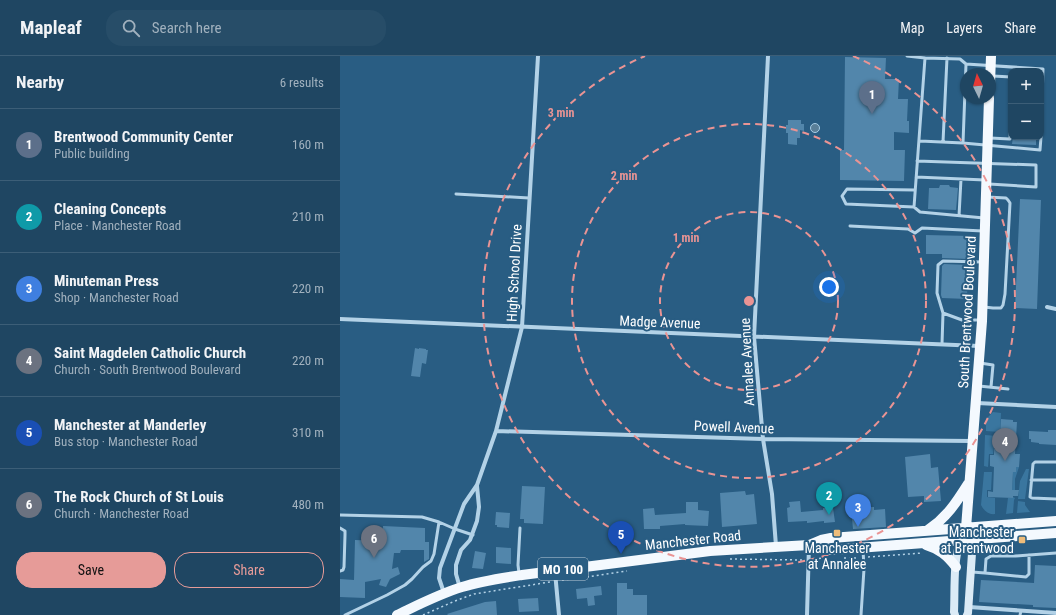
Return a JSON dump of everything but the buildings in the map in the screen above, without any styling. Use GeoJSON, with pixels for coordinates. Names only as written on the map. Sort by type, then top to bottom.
{"type":"FeatureCollection","features":[{"type":"Feature","properties":{"kind":"main road","name":"South Brentwood Boulevard"},"geometry":{"type":"LineString","coordinates":[[955,615],[957,552],[965,540],[982,320],[990,104]]}},
{"type":"Feature","properties":{"kind":"main road"},"geometry":{"type":"LineString","coordinates":[[928,531],[945,517],[969,482]]}},
{"type":"Feature","properties":{"kind":"main road","name":"Manchester Road"},"geometry":{"type":"LineString","coordinates":[[397,615],[460,588],[489,580],[554,570],[710,551],[809,545],[831,538],[1056,521]]}},
{"type":"Feature","properties":{"kind":"main road","name":"Manchester Road"},"geometry":{"type":"LineString","coordinates":[[809,545],[823,549],[863,552],[924,548],[965,540],[1056,533]]}},
{"type":"Feature","properties":{"kind":"main road","name":"South Brentwood Boulevard"},"geometry":{"type":"LineString","coordinates":[[965,540],[972,553],[968,611]]}},
{"type":"Feature","properties":{"kind":"main road"},"geometry":{"type":"LineString","coordinates":[[924,548],[933,547],[944,553],[956,567]]}},
{"type":"Feature","properties":{"kind":"street","name":"High School Drive"},"geometry":{"type":"LineString","coordinates":[[444,594],[439,578],[440,568],[464,504],[478,485],[496,431],[522,327],[538,56]]}},
{"type":"Feature","properties":{"kind":"street","name":"Annalee Avenue"},"geometry":{"type":"LineString","coordinates":[[768,56],[754,337],[763,439],[772,494],[776,547]]}},
{"type":"Feature","properties":{"kind":"street"},"geometry":{"type":"LineString","coordinates":[[1047,307],[1056,309]]}},
{"type":"Feature","properties":{"kind":"street","name":"Madge Avenue"},"geometry":{"type":"LineString","coordinates":[[340,320],[980,346]]}},
{"type":"Feature","properties":{"kind":"street"},"geometry":{"type":"LineString","coordinates":[[976,403],[1056,407]]}},
{"type":"Feature","properties":{"kind":"street","name":"Powell Avenue"},"geometry":{"type":"LineString","coordinates":[[496,431],[763,439],[972,441]]}},
{"type":"Feature","properties":{"kind":"street","name":"High School Drive"},"geometry":{"type":"LineString","coordinates":[[460,588],[456,574],[456,564],[461,550],[473,535],[477,521],[479,507],[478,485]]}},
{"type":"Feature","properties":{"kind":"street"},"geometry":{"type":"LineString","coordinates":[[807,615],[809,545]]}},
{"type":"Feature","properties":{"kind":"street"},"geometry":{"type":"LineString","coordinates":[[554,570],[558,615]]}},
{"type":"Feature","properties":{"kind":"street"},"geometry":{"type":"LineString","coordinates":[[968,611],[1056,613]]}},
{"type":"Feature","properties":{"kind":"lane"},"geometry":{"type":"LineString","coordinates":[[907,56],[925,58],[960,58],[966,64],[1043,69],[1042,104]]}},
{"type":"Feature","properties":{"kind":"lane"},"geometry":{"type":"LineString","coordinates":[[914,207],[925,58]]}},
{"type":"Feature","properties":{"kind":"lane"},"geometry":{"type":"LineString","coordinates":[[943,142],[947,58]]}},
{"type":"Feature","properties":{"kind":"lane"},"geometry":{"type":"LineString","coordinates":[[963,143],[966,64]]}},
{"type":"Feature","properties":{"kind":"lane"},"geometry":{"type":"LineString","coordinates":[[991,66],[1008,75]]}},
{"type":"Feature","properties":{"kind":"lane"},"geometry":{"type":"LineString","coordinates":[[920,141],[963,143],[1010,139],[1011,104]]}},
{"type":"Feature","properties":{"kind":"lane"},"geometry":{"type":"LineString","coordinates":[[988,142],[1040,150],[1041,140]]}},
{"type":"Feature","properties":{"kind":"lane"},"geometry":{"type":"LineString","coordinates":[[916,177],[961,179],[1036,187],[1036,165],[987,162],[918,161]]}},
{"type":"Feature","properties":{"kind":"lane"},"geometry":{"type":"LineString","coordinates":[[959,216],[961,179]]}},
{"type":"Feature","properties":{"kind":"lane"},"geometry":{"type":"LineString","coordinates":[[915,190],[847,188],[842,196],[846,204],[914,207],[920,212],[985,218]]}},
{"type":"Feature","properties":{"kind":"lane"},"geometry":{"type":"LineString","coordinates":[[456,194],[530,198]]}},
{"type":"Feature","properties":{"kind":"lane"},"geometry":{"type":"LineString","coordinates":[[982,307],[1001,308],[1003,305],[1005,294],[1010,203],[1006,198],[986,197]]}},
{"type":"Feature","properties":{"kind":"lane"},"geometry":{"type":"LineString","coordinates":[[850,226],[908,229],[915,233],[922,228],[985,231]]}},
{"type":"Feature","properties":{"kind":"lane"},"geometry":{"type":"LineString","coordinates":[[942,344],[943,313],[937,293],[938,265],[943,261],[984,262]]}},
{"type":"Feature","properties":{"kind":"lane"},"geometry":{"type":"LineString","coordinates":[[943,313],[962,320],[982,320]]}},
{"type":"Feature","properties":{"kind":"lane"},"geometry":{"type":"LineString","coordinates":[[978,363],[993,365],[991,387]]}},
{"type":"Feature","properties":{"kind":"lane"},"geometry":{"type":"LineString","coordinates":[[977,386],[1008,389]]}},
{"type":"Feature","properties":{"kind":"lane"},"geometry":{"type":"LineString","coordinates":[[1056,462],[1035,462],[1033,464],[1030,497],[1056,499]]}},
{"type":"Feature","properties":{"kind":"lane"},"geometry":{"type":"LineString","coordinates":[[1031,480],[1056,480]]}},
{"type":"Feature","properties":{"kind":"lane"},"geometry":{"type":"LineString","coordinates":[[340,515],[422,518],[439,522],[473,535]]}},
{"type":"Feature","properties":{"kind":"lane"},"geometry":{"type":"LineString","coordinates":[[345,615],[406,585],[423,567],[431,561],[434,554],[439,522]]}},
{"type":"Feature","properties":{"kind":"lane"},"geometry":{"type":"LineString","coordinates":[[340,528],[345,531],[344,567],[343,570],[340,570]]}},
{"type":"Feature","properties":{"kind":"lane"},"geometry":{"type":"LineString","coordinates":[[519,575],[518,565],[520,528]]}},
{"type":"Feature","properties":{"kind":"lane"},"geometry":{"type":"LineString","coordinates":[[861,615],[864,569],[863,552]]}},
{"type":"Feature","properties":{"kind":"lane"},"geometry":{"type":"LineString","coordinates":[[985,573],[986,560],[991,556],[1056,553]]}},
{"type":"Feature","properties":{"kind":"lane"},"geometry":{"type":"LineString","coordinates":[[970,572],[1026,577],[1029,574],[1029,555]]}},
{"type":"Feature","properties":{"kind":"path"},"geometry":{"type":"LineString","coordinates":[[843,558],[863,552],[924,548]]}},
{"type":"Feature","properties":{"kind":"path"},"geometry":{"type":"LineString","coordinates":[[815,559],[828,558]]}},
{"type":"Feature","properties":{"kind":"path"},"geometry":{"type":"LineString","coordinates":[[728,559],[801,560]]}},
{"type":"Feature","properties":{"kind":"path"},"geometry":{"type":"LineString","coordinates":[[562,580],[630,571]]}},
{"type":"Feature","properties":{"kind":"path"},"geometry":{"type":"LineString","coordinates":[[423,615],[474,594],[547,582]]}},
{"type":"Feature","properties":{"kind":"shaded area"},"geometry":{"type":"Polygon","coordinates":[[[815,123],[820,128],[815,133],[810,128],[815,123]]]}},
{"type":"Feature","properties":{"kind":"shaded area"},"geometry":{"type":"Polygon","coordinates":[[[993,412],[1001,413],[1000,432],[986,431],[986,419],[993,412]]]}},
{"type":"Feature","properties":{"kind":"shaded area"},"geometry":{"type":"Polygon","coordinates":[[[985,435],[999,437],[999,448],[994,448],[993,454],[989,454],[988,467],[984,466],[985,435]]]}},
{"type":"Feature","properties":{"kind":"shaded area"},"geometry":{"type":"Polygon","coordinates":[[[1016,467],[1019,467],[1015,479],[1015,490],[1012,490],[1013,472],[1016,472],[1016,467]]]}},
{"type":"Feature","properties":{"kind":"shaded area"},"geometry":{"type":"Polygon","coordinates":[[[1026,469],[1029,469],[1025,499],[1018,499],[1020,481],[1026,469]]]}},
{"type":"Feature","properties":{"kind":"shaded area"},"geometry":{"type":"Polygon","coordinates":[[[984,472],[992,472],[991,490],[987,490],[987,497],[995,498],[995,514],[987,512],[981,505],[984,472]]]}},
{"type":"Feature","properties":{"kind":"shaded area"},"geometry":{"type":"Polygon","coordinates":[[[1008,498],[1015,498],[1013,513],[1006,514],[1008,498]]]}},
{"type":"Feature","properties":{"kind":"shaded area"},"geometry":{"type":"Polygon","coordinates":[[[1018,501],[1025,502],[1025,505],[1030,512],[1017,513],[1018,501]]]}},
{"type":"Feature","properties":{"kind":"place","name":"Brentwood Community Center"},"geometry":{"type":"Point","coordinates":[872,114]}},
{"type":"Feature","properties":{"kind":"place","name":"Saint Magdelen Catholic Church"},"geometry":{"type":"Point","coordinates":[1005,461]}},
{"type":"Feature","properties":{"kind":"place","name":"Cleaning Concepts"},"geometry":{"type":"Point","coordinates":[829,515]}},
{"type":"Feature","properties":{"kind":"place","name":"Minuteman Press"},"geometry":{"type":"Point","coordinates":[858,527]}},
{"type":"Feature","properties":{"kind":"place","name":"Manchester at Annalee"},"geometry":{"type":"Point","coordinates":[837,533]}},
{"type":"Feature","properties":{"kind":"place","name":"Manchester at Brentwood"},"geometry":{"type":"Point","coordinates":[1022,540]}},
{"type":"Feature","properties":{"kind":"place","name":"Manchester at Manderley"},"geometry":{"type":"Point","coordinates":[621,554]}},
{"type":"Feature","properties":{"kind":"place","name":"The Rock Church of St Louis"},"geometry":{"type":"Point","coordinates":[374,558]}}]}
